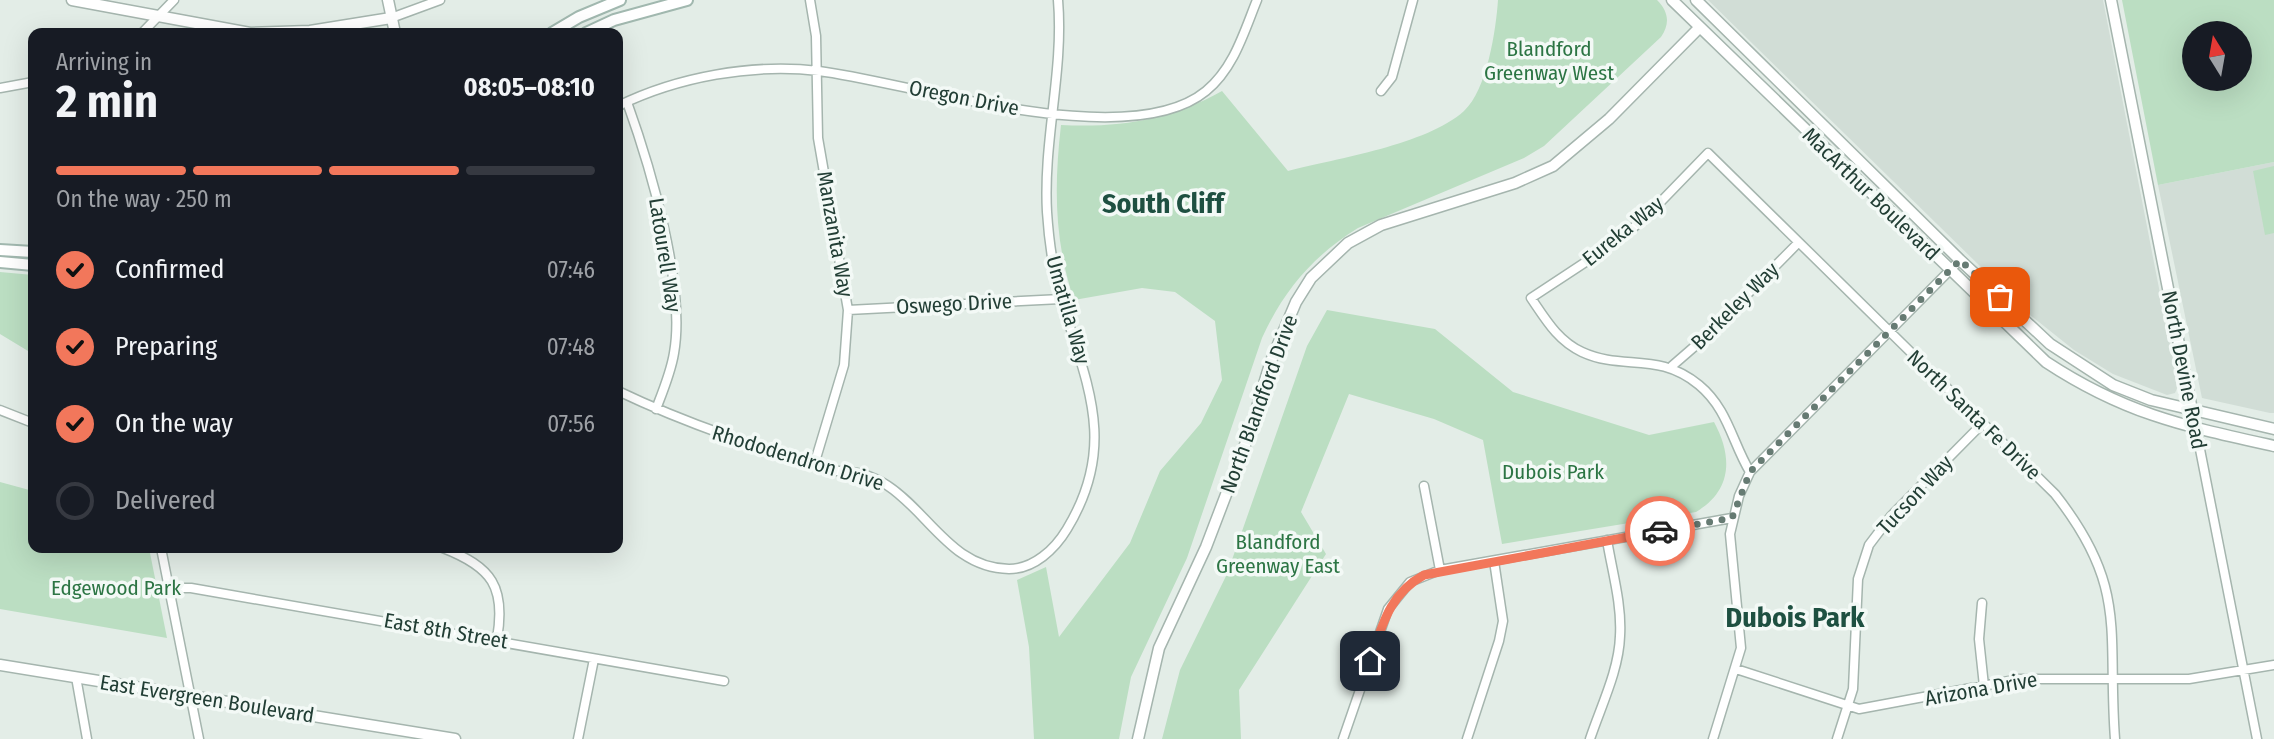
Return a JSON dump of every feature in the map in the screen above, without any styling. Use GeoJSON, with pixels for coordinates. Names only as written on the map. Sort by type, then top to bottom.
{"type":"FeatureCollection","features":[{"type":"Feature","properties":{"kind":"main road"},"geometry":{"type":"LineString","coordinates":[[560,28],[579,17],[621,0]]}},
{"type":"Feature","properties":{"kind":"main road"},"geometry":{"type":"LineString","coordinates":[[597,28],[614,20],[687,0]]}},
{"type":"Feature","properties":{"kind":"main road"},"geometry":{"type":"LineString","coordinates":[[0,250],[28,253]]}},
{"type":"Feature","properties":{"kind":"main road"},"geometry":{"type":"LineString","coordinates":[[0,262],[28,265]]}},
{"type":"Feature","properties":{"kind":"street"},"geometry":{"type":"LineString","coordinates":[[72,0],[211,28]]}},
{"type":"Feature","properties":{"kind":"street"},"geometry":{"type":"LineString","coordinates":[[148,28],[174,0]]}},
{"type":"Feature","properties":{"kind":"street"},"geometry":{"type":"LineString","coordinates":[[388,0],[394,28]]}},
{"type":"Feature","properties":{"kind":"street"},"geometry":{"type":"LineString","coordinates":[[314,28],[391,18],[440,0]]}},
{"type":"Feature","properties":{"kind":"street","name":"Manzanita Way"},"geometry":{"type":"LineString","coordinates":[[810,0],[816,36],[818,138],[848,310],[844,365],[814,465]]}},
{"type":"Feature","properties":{"kind":"street","name":"Umatilla Way"},"geometry":{"type":"LineString","coordinates":[[1039,561],[1060,540],[1076,514],[1090,482],[1097,445],[1090,387],[1061,299],[1050,247],[1047,211],[1050,115],[1059,52],[1058,0]]}},
{"type":"Feature","properties":{"kind":"street","name":"Oregon Drive"},"geometry":{"type":"LineString","coordinates":[[623,104],[690,79],[759,71],[816,71],[1050,115],[1107,118],[1135,115],[1172,107],[1205,92],[1231,64],[1257,0]]}},
{"type":"Feature","properties":{"kind":"street"},"geometry":{"type":"LineString","coordinates":[[1381,91],[1392,77],[1413,0]]}},
{"type":"Feature","properties":{"kind":"street","name":"MacArthur Boulevard"},"geometry":{"type":"LineString","coordinates":[[1672,0],[2021,341],[2077,382],[2148,416],[2274,446]]}},
{"type":"Feature","properties":{"kind":"street","name":"MacArthur Boulevard"},"geometry":{"type":"LineString","coordinates":[[1696,0],[1960,260],[2050,344],[2109,383],[2151,401],[2274,429]]}},
{"type":"Feature","properties":{"kind":"street","name":"North Devine Road"},"geometry":{"type":"LineString","coordinates":[[2111,0],[2242,671],[2258,739]]}},
{"type":"Feature","properties":{"kind":"street","name":"North Blandford Drive"},"geometry":{"type":"LineString","coordinates":[[1138,739],[1159,648],[1206,547],[1248,437],[1271,360],[1296,302],[1311,278],[1348,243],[1381,225],[1505,186],[1553,166],[1609,119],[1700,27]]}},
{"type":"Feature","properties":{"kind":"street"},"geometry":{"type":"LineString","coordinates":[[0,89],[28,83]]}},
{"type":"Feature","properties":{"kind":"street","name":"Latourell Way"},"geometry":{"type":"LineString","coordinates":[[626,102],[650,165],[675,298],[674,352],[656,409]]}},
{"type":"Feature","properties":{"kind":"street","name":"North Santa Fe Drive"},"geometry":{"type":"LineString","coordinates":[[1707,153],[2055,494],[2085,536],[2103,575],[2110,601],[2115,678],[2115,739]]}},
{"type":"Feature","properties":{"kind":"street","name":"Eureka Way"},"geometry":{"type":"LineString","coordinates":[[1672,366],[1604,358],[1583,352],[1553,331],[1531,298],[1613,244],[1645,218],[1707,153]]}},
{"type":"Feature","properties":{"kind":"street","name":"Berkeley Way"},"geometry":{"type":"LineString","coordinates":[[1672,366],[1702,340],[1797,244]]}},
{"type":"Feature","properties":{"kind":"street"},"geometry":{"type":"LineString","coordinates":[[1713,739],[1736,669],[1741,634],[1730,554],[1732,518],[1750,472],[1960,260]]}},
{"type":"Feature","properties":{"kind":"street","name":"Oswego Drive"},"geometry":{"type":"LineString","coordinates":[[848,310],[1061,299]]}},
{"type":"Feature","properties":{"kind":"street"},"geometry":{"type":"LineString","coordinates":[[1672,366],[1700,385],[1720,407],[1750,472]]}},
{"type":"Feature","properties":{"kind":"street","name":"Rhododendron Drive"},"geometry":{"type":"LineString","coordinates":[[623,393],[722,436],[893,487],[963,557],[986,567],[1012,569],[1039,561]]}},
{"type":"Feature","properties":{"kind":"street"},"geometry":{"type":"LineString","coordinates":[[0,410],[28,421]]}},
{"type":"Feature","properties":{"kind":"street","name":"Tucson Way"},"geometry":{"type":"LineString","coordinates":[[1836,739],[1847,707],[1855,670],[1858,579],[1869,545],[1891,516],[1983,423]]}},
{"type":"Feature","properties":{"kind":"street"},"geometry":{"type":"LineString","coordinates":[[1424,486],[1440,570]]}},
{"type":"Feature","properties":{"kind":"street"},"geometry":{"type":"LineString","coordinates":[[1343,739],[1388,609],[1410,582],[1440,570],[1732,518]]}},
{"type":"Feature","properties":{"kind":"street"},"geometry":{"type":"LineString","coordinates":[[1590,739],[1615,664],[1620,635],[1619,609],[1607,540]]}},
{"type":"Feature","properties":{"kind":"street"},"geometry":{"type":"LineString","coordinates":[[162,553],[199,739]]}},
{"type":"Feature","properties":{"kind":"street"},"geometry":{"type":"LineString","coordinates":[[456,553],[490,574],[502,615],[497,639]]}},
{"type":"Feature","properties":{"kind":"street"},"geometry":{"type":"LineString","coordinates":[[1467,739],[1503,621],[1494,561]]}},
{"type":"Feature","properties":{"kind":"street","name":"East 8th Street"},"geometry":{"type":"LineString","coordinates":[[168,588],[191,588],[497,639],[724,681]]}},
{"type":"Feature","properties":{"kind":"street"},"geometry":{"type":"LineString","coordinates":[[1982,603],[1979,639],[1984,686]]}},
{"type":"Feature","properties":{"kind":"street"},"geometry":{"type":"LineString","coordinates":[[578,739],[594,659]]}},
{"type":"Feature","properties":{"kind":"street","name":"East Evergreen Boulevard"},"geometry":{"type":"LineString","coordinates":[[0,665],[455,739]]}},
{"type":"Feature","properties":{"kind":"street","name":"Arizona Drive"},"geometry":{"type":"LineString","coordinates":[[1736,669],[1847,707],[1873,708],[2035,678],[2189,679],[2274,665]]}},
{"type":"Feature","properties":{"kind":"street"},"geometry":{"type":"LineString","coordinates":[[76,677],[87,739]]}},
{"type":"Feature","properties":{"kind":"shaded area"},"geometry":{"type":"Polygon","coordinates":[[[1708,0],[2103,0],[2178,386],[2175,393],[2167,395],[2113,374],[2074,350],[2030,315],[1708,0]]]}},
{"type":"Feature","properties":{"kind":"shaded area"},"geometry":{"type":"Polygon","coordinates":[[[2274,162],[2274,413],[2270,413],[2202,398],[2158,185],[2274,162]]]}},
{"type":"Feature","properties":{"kind":"green space","name":"Blandford Greenway West"},"geometry":{"type":"Polygon","coordinates":[[[1498,0],[1657,0],[1664,9],[1667,23],[1661,37],[1544,146],[1524,158],[1358,228],[1327,250],[1301,276],[1280,304],[1262,338],[1187,558],[1131,677],[1119,739],[1034,739],[1029,647],[1017,580],[1046,567],[1059,637],[1130,543],[1160,471],[1201,423],[1222,380],[1215,321],[1175,292],[1142,288],[1074,300],[1067,278],[1057,213],[1061,125],[1103,125],[1144,120],[1183,109],[1222,91],[1288,171],[1380,149],[1428,133],[1448,123],[1472,101],[1489,59],[1498,0]]]}},
{"type":"Feature","properties":{"kind":"green space"},"geometry":{"type":"Polygon","coordinates":[[[2122,0],[2274,0],[2274,162],[2158,185],[2122,0]]]}},
{"type":"Feature","properties":{"kind":"green space"},"geometry":{"type":"Polygon","coordinates":[[[2274,166],[2274,233],[2265,235],[2253,171],[2274,166]]]}},
{"type":"Feature","properties":{"kind":"green space"},"geometry":{"type":"Polygon","coordinates":[[[0,272],[28,275],[28,351],[0,334],[0,272]]]}},
{"type":"Feature","properties":{"kind":"green space","name":"Dubois Park"},"geometry":{"type":"Polygon","coordinates":[[[1327,310],[1435,329],[1513,392],[1649,435],[1714,422],[1726,460],[1723,484],[1708,504],[1696,512],[1502,544],[1483,440],[1434,419],[1349,394],[1301,512],[1326,554],[1239,690],[1241,739],[1162,739],[1180,670],[1227,574],[1307,346],[1327,310]]]}},
{"type":"Feature","properties":{"kind":"green space","name":"Edgewood Park"},"geometry":{"type":"Polygon","coordinates":[[[0,482],[28,490],[28,553],[150,553],[167,638],[0,609],[0,482]]]}},
{"type":"Feature","properties":{"kind":"way so far"},"geometry":{"type":"LineString","coordinates":[[1660,531],[1732,518],[1750,472],[1960,260],[2000,297]]}},
{"type":"Feature","properties":{"kind":"district","name":"South Cliff"},"geometry":{"type":"Point","coordinates":[1163,203]}},
{"type":"Feature","properties":{"kind":"district","name":"Dubois Park"},"geometry":{"type":"Point","coordinates":[1795,617]}},
{"type":"Feature","properties":{"kind":"route"},"geometry":{"type":"LineString","coordinates":[[1370,661],[1388,609],[1410,582],[1424,575],[1660,531]]}},
{"type":"Feature","properties":{"kind":"park label","name":"Blandford Greenway East"},"geometry":{"type":"Point","coordinates":[1278,554]}}]}
